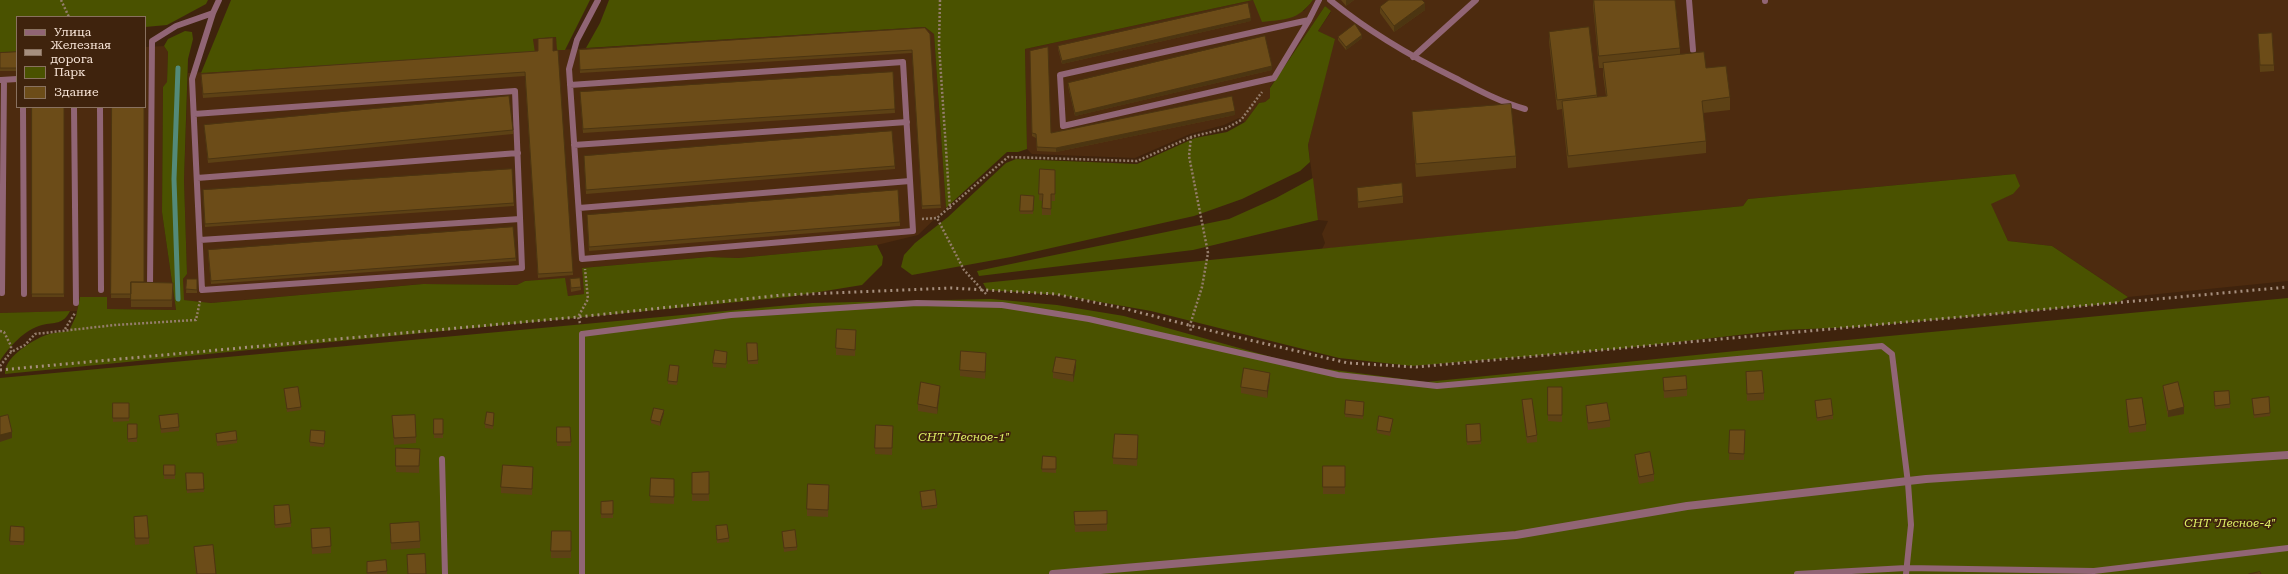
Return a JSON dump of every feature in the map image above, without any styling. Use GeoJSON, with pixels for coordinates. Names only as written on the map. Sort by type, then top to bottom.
{"type":"FeatureCollection","features":[{"type":"Feature","properties":{"kind":"street"},"geometry":{"type":"LineString","coordinates":[[1052,574],[1516,535],[1687,506],[1926,479],[2288,455]]}},
{"type":"Feature","properties":{"kind":"lane"},"geometry":{"type":"LineString","coordinates":[[194,114],[515,91],[522,268],[202,290],[192,79],[213,13],[219,0]]}},
{"type":"Feature","properties":{"kind":"lane"},"geometry":{"type":"LineString","coordinates":[[570,85],[903,62],[913,231],[582,259],[579,208],[574,145],[570,85],[569,69],[577,40],[598,0]]}},
{"type":"Feature","properties":{"kind":"lane"},"geometry":{"type":"LineString","coordinates":[[1309,20],[1060,75],[1063,126],[1274,78],[1309,20],[1319,0]]}},
{"type":"Feature","properties":{"kind":"lane"},"geometry":{"type":"LineString","coordinates":[[1330,0],[1358,22],[1413,57],[1501,102],[1525,109]]}},
{"type":"Feature","properties":{"kind":"lane"},"geometry":{"type":"LineString","coordinates":[[1413,57],[1476,0]]}},
{"type":"Feature","properties":{"kind":"lane"},"geometry":{"type":"LineString","coordinates":[[1688,0],[1693,50]]}},
{"type":"Feature","properties":{"kind":"lane"},"geometry":{"type":"LineString","coordinates":[[146,40],[152,41],[176,26],[213,13]]}},
{"type":"Feature","properties":{"kind":"lane"},"geometry":{"type":"LineString","coordinates":[[150,286],[152,41]]}},
{"type":"Feature","properties":{"kind":"lane"},"geometry":{"type":"LineString","coordinates":[[2,293],[2,80],[16,80]]}},
{"type":"Feature","properties":{"kind":"lane"},"geometry":{"type":"LineString","coordinates":[[23,108],[24,294]]}},
{"type":"Feature","properties":{"kind":"lane"},"geometry":{"type":"LineString","coordinates":[[74,108],[76,303]]}},
{"type":"Feature","properties":{"kind":"lane"},"geometry":{"type":"LineString","coordinates":[[100,108],[101,290]]}},
{"type":"Feature","properties":{"kind":"lane"},"geometry":{"type":"LineString","coordinates":[[574,145],[907,122]]}},
{"type":"Feature","properties":{"kind":"lane"},"geometry":{"type":"LineString","coordinates":[[197,178],[518,153]]}},
{"type":"Feature","properties":{"kind":"lane"},"geometry":{"type":"LineString","coordinates":[[579,208],[910,181]]}},
{"type":"Feature","properties":{"kind":"lane"},"geometry":{"type":"LineString","coordinates":[[200,240],[520,218]]}},
{"type":"Feature","properties":{"kind":"lane"},"geometry":{"type":"LineString","coordinates":[[582,574],[582,334],[731,316],[917,303],[1002,305],[1089,319],[1338,376],[1437,386],[1882,346],[1892,354],[1908,482],[1911,525],[1906,571]]}},
{"type":"Feature","properties":{"kind":"lane"},"geometry":{"type":"LineString","coordinates":[[442,459],[445,574]]}},
{"type":"Feature","properties":{"kind":"lane"},"geometry":{"type":"LineString","coordinates":[[1797,574],[1906,571],[2094,571],[2288,548]]}},
{"type":"Feature","properties":{"kind":"path"},"geometry":{"type":"LineString","coordinates":[[61,0],[69,16]]}},
{"type":"Feature","properties":{"kind":"path"},"geometry":{"type":"LineString","coordinates":[[940,0],[939,45],[950,209]]}},
{"type":"Feature","properties":{"kind":"path"},"geometry":{"type":"LineString","coordinates":[[1002,305],[981,290],[964,270],[937,218],[950,209],[1008,156],[1137,161],[1191,137],[1226,128],[1241,120],[1274,78]]}},
{"type":"Feature","properties":{"kind":"path"},"geometry":{"type":"LineString","coordinates":[[1191,137],[1188,156],[1208,253],[1202,287],[1190,325],[1193,342]]}},
{"type":"Feature","properties":{"kind":"path"},"geometry":{"type":"LineString","coordinates":[[582,259],[586,275],[588,299],[578,316],[582,334]]}},
{"type":"Feature","properties":{"kind":"path"},"geometry":{"type":"LineString","coordinates":[[0,366],[12,352],[25,345],[36,334],[65,329],[196,320],[202,290]]}},
{"type":"Feature","properties":{"kind":"path"},"geometry":{"type":"LineString","coordinates":[[65,329],[74,316],[76,303]]}},
{"type":"Feature","properties":{"kind":"path"},"geometry":{"type":"LineString","coordinates":[[0,330],[4,332],[7,337],[12,352]]}},
{"type":"Feature","properties":{"kind":"shaded area"},"geometry":{"type":"Polygon","coordinates":[[[1253,0],[1304,11],[1313,0],[2288,0],[2288,281],[2128,297],[2052,246],[2008,241],[1990,203],[2013,194],[2015,174],[1748,199],[1743,206],[1322,249],[1325,243],[1322,234],[1328,221],[1318,220],[1308,145],[1334,39],[1318,31],[1331,12],[1325,6],[1270,87],[1270,98],[1265,102],[1259,103],[1245,122],[1239,118],[1224,125],[1190,134],[1135,158],[1032,154],[1027,149],[1025,49],[1253,0]]]}},
{"type":"Feature","properties":{"kind":"shaded area"},"geometry":{"type":"Polygon","coordinates":[[[925,27],[934,34],[946,208],[918,235],[877,245],[738,258],[709,257],[582,268],[584,294],[568,296],[564,279],[525,281],[517,285],[422,284],[211,303],[183,300],[183,279],[187,274],[184,180],[188,73],[534,53],[533,39],[556,37],[558,50],[925,27]]]}},
{"type":"Feature","properties":{"kind":"shaded area"},"geometry":{"type":"Polygon","coordinates":[[[164,46],[168,52],[167,83],[163,87],[162,212],[176,310],[107,309],[107,297],[80,297],[77,311],[0,313],[0,52],[16,52],[16,108],[146,108],[146,47],[164,46]]]}},
{"type":"Feature","properties":{"kind":"green space"},"geometry":{"type":"Polygon","coordinates":[[[0,0],[208,0],[206,4],[167,25],[146,27],[146,16],[16,16],[16,52],[0,52],[0,0]]]}},
{"type":"Feature","properties":{"kind":"green space"},"geometry":{"type":"Polygon","coordinates":[[[231,0],[590,0],[565,50],[557,50],[556,37],[533,39],[535,53],[201,73],[231,0]]]}},
{"type":"Feature","properties":{"kind":"green space"},"geometry":{"type":"Polygon","coordinates":[[[609,0],[1253,0],[1025,49],[1027,149],[1018,152],[1007,152],[946,208],[934,34],[925,27],[586,48],[600,23],[609,0]]]}},
{"type":"Feature","properties":{"kind":"green space"},"geometry":{"type":"Polygon","coordinates":[[[1253,0],[1313,0],[1302,12],[1290,18],[1262,22],[1253,0]]]}},
{"type":"Feature","properties":{"kind":"green space"},"geometry":{"type":"Polygon","coordinates":[[[1325,6],[1331,11],[1318,31],[1335,39],[1308,145],[1310,162],[1300,171],[1242,199],[1194,216],[1011,257],[912,275],[901,267],[904,255],[915,243],[948,217],[1006,163],[1016,159],[1137,164],[1195,138],[1227,132],[1245,122],[1259,103],[1265,102],[1270,98],[1270,88],[1325,6]]]}},
{"type":"Feature","properties":{"kind":"green space"},"geometry":{"type":"Polygon","coordinates":[[[185,31],[192,32],[193,39],[188,59],[184,180],[187,274],[183,279],[184,300],[211,303],[423,284],[517,285],[525,281],[565,278],[568,296],[584,294],[582,268],[709,257],[738,258],[877,245],[883,257],[882,265],[862,285],[788,297],[5,374],[9,362],[24,347],[44,336],[69,331],[76,316],[80,297],[107,297],[107,309],[176,310],[162,212],[163,87],[167,82],[168,52],[164,46],[168,39],[185,31]]]}},
{"type":"Feature","properties":{"kind":"green space"},"geometry":{"type":"Polygon","coordinates":[[[2015,174],[2020,186],[2013,194],[1991,204],[2008,241],[2052,246],[2128,297],[2117,303],[1858,327],[1782,330],[1617,349],[1412,366],[1339,358],[1151,311],[1060,295],[987,290],[983,283],[1743,206],[1748,199],[2015,174]]]}},
{"type":"Feature","properties":{"kind":"green space"},"geometry":{"type":"Polygon","coordinates":[[[1313,178],[1318,220],[1193,250],[979,276],[977,271],[1229,219],[1276,198],[1313,178]]]}},
{"type":"Feature","properties":{"kind":"green space","name":"СНТ \"Лесное-1\""},"geometry":{"type":"Polygon","coordinates":[[[2288,298],[2288,574],[0,574],[0,378],[812,303],[991,299],[1057,305],[1124,316],[1304,366],[1426,382],[2288,298]]]}},
{"type":"Feature","properties":{"kind":"green space"},"geometry":{"type":"Polygon","coordinates":[[[70,311],[61,321],[42,325],[29,330],[12,345],[0,361],[0,313],[70,311]]]}},
{"type":"Feature","properties":{"kind":"building"},"geometry":{"type":"Polygon","coordinates":[[[1389,0],[1422,0],[1425,3],[1394,26],[1380,7],[1389,0]]]}},
{"type":"Feature","properties":{"kind":"building"},"geometry":{"type":"Polygon","coordinates":[[[1594,0],[1675,0],[1680,48],[1599,56],[1594,0]]]}},
{"type":"Feature","properties":{"kind":"building"},"geometry":{"type":"Polygon","coordinates":[[[1248,3],[1251,18],[1062,61],[1058,46],[1248,3]]]}},
{"type":"Feature","properties":{"kind":"building"},"geometry":{"type":"Polygon","coordinates":[[[1355,24],[1362,35],[1346,47],[1338,37],[1355,24]]]}},
{"type":"Feature","properties":{"kind":"building"},"geometry":{"type":"Polygon","coordinates":[[[1589,27],[1597,95],[1557,100],[1549,32],[1589,27]]]}},
{"type":"Feature","properties":{"kind":"building"},"geometry":{"type":"Polygon","coordinates":[[[925,28],[930,34],[941,205],[922,206],[912,50],[580,70],[579,50],[925,28]]]}},
{"type":"Feature","properties":{"kind":"building"},"geometry":{"type":"Polygon","coordinates":[[[2272,33],[2274,65],[2260,65],[2258,34],[2272,33]]]}},
{"type":"Feature","properties":{"kind":"building"},"geometry":{"type":"Polygon","coordinates":[[[1265,36],[1272,66],[1075,113],[1068,83],[1265,36]]]}},
{"type":"Feature","properties":{"kind":"building"},"geometry":{"type":"Polygon","coordinates":[[[553,38],[553,51],[558,50],[573,272],[538,274],[525,72],[203,94],[201,74],[538,51],[538,39],[553,38]]]}},
{"type":"Feature","properties":{"kind":"building"},"geometry":{"type":"Polygon","coordinates":[[[1048,47],[1051,133],[1232,96],[1235,111],[1056,148],[1037,147],[1036,134],[1032,133],[1030,51],[1048,47]]]}},
{"type":"Feature","properties":{"kind":"building"},"geometry":{"type":"Polygon","coordinates":[[[16,52],[16,68],[0,68],[0,53],[16,52]]]}},
{"type":"Feature","properties":{"kind":"building"},"geometry":{"type":"Polygon","coordinates":[[[1704,52],[1706,68],[1726,66],[1730,97],[1702,101],[1706,141],[1568,156],[1562,101],[1607,96],[1603,63],[1704,52]]]}},
{"type":"Feature","properties":{"kind":"building"},"geometry":{"type":"Polygon","coordinates":[[[893,72],[895,109],[583,129],[580,92],[893,72]]]}},
{"type":"Feature","properties":{"kind":"building"},"geometry":{"type":"Polygon","coordinates":[[[509,96],[513,130],[208,159],[204,125],[509,96]]]}},
{"type":"Feature","properties":{"kind":"building"},"geometry":{"type":"Polygon","coordinates":[[[1511,104],[1516,156],[1416,164],[1412,112],[1511,104]]]}},
{"type":"Feature","properties":{"kind":"building"},"geometry":{"type":"Polygon","coordinates":[[[32,108],[64,108],[64,294],[32,294],[32,108]]]}},
{"type":"Feature","properties":{"kind":"building"},"geometry":{"type":"Polygon","coordinates":[[[112,108],[144,108],[144,282],[131,282],[131,294],[111,294],[112,108]]]}},
{"type":"Feature","properties":{"kind":"building"},"geometry":{"type":"Polygon","coordinates":[[[892,131],[895,166],[586,190],[584,156],[892,131]]]}},
{"type":"Feature","properties":{"kind":"building"},"geometry":{"type":"Polygon","coordinates":[[[512,169],[514,203],[205,224],[203,190],[512,169]]]}},
{"type":"Feature","properties":{"kind":"building"},"geometry":{"type":"Polygon","coordinates":[[[1040,169],[1055,170],[1055,194],[1051,194],[1051,209],[1042,208],[1043,194],[1039,194],[1040,169]]]}},
{"type":"Feature","properties":{"kind":"building"},"geometry":{"type":"Polygon","coordinates":[[[1402,183],[1403,196],[1358,202],[1357,188],[1402,183]]]}},
{"type":"Feature","properties":{"kind":"building"},"geometry":{"type":"Polygon","coordinates":[[[898,190],[900,222],[589,247],[587,215],[898,190]]]}},
{"type":"Feature","properties":{"kind":"building"},"geometry":{"type":"Polygon","coordinates":[[[1021,195],[1034,196],[1033,211],[1020,211],[1021,195]]]}},
{"type":"Feature","properties":{"kind":"building"},"geometry":{"type":"Polygon","coordinates":[[[513,227],[516,258],[211,281],[208,250],[513,227]]]}},
{"type":"Feature","properties":{"kind":"building"},"geometry":{"type":"Polygon","coordinates":[[[580,278],[581,287],[571,288],[570,279],[580,278]]]}},
{"type":"Feature","properties":{"kind":"building"},"geometry":{"type":"Polygon","coordinates":[[[187,279],[197,279],[197,290],[186,289],[187,279]]]}},
{"type":"Feature","properties":{"kind":"building"},"geometry":{"type":"Polygon","coordinates":[[[131,282],[173,283],[172,300],[131,300],[131,282]]]}},
{"type":"Feature","properties":{"kind":"building"},"geometry":{"type":"Polygon","coordinates":[[[837,329],[856,330],[855,350],[836,348],[837,329]]]}},
{"type":"Feature","properties":{"kind":"building"},"geometry":{"type":"Polygon","coordinates":[[[747,343],[757,343],[758,360],[748,361],[747,343]]]}},
{"type":"Feature","properties":{"kind":"building"},"geometry":{"type":"Polygon","coordinates":[[[715,350],[727,352],[726,364],[713,363],[715,350]]]}},
{"type":"Feature","properties":{"kind":"building"},"geometry":{"type":"Polygon","coordinates":[[[961,351],[986,353],[985,372],[960,370],[961,351]]]}},
{"type":"Feature","properties":{"kind":"building"},"geometry":{"type":"Polygon","coordinates":[[[1056,357],[1076,360],[1073,375],[1053,372],[1056,357]]]}},
{"type":"Feature","properties":{"kind":"building"},"geometry":{"type":"Polygon","coordinates":[[[670,365],[679,366],[677,382],[668,381],[670,365]]]}},
{"type":"Feature","properties":{"kind":"building"},"geometry":{"type":"Polygon","coordinates":[[[1244,368],[1270,373],[1267,391],[1241,387],[1244,368]]]}},
{"type":"Feature","properties":{"kind":"building"},"geometry":{"type":"Polygon","coordinates":[[[1762,371],[1764,393],[1747,394],[1746,372],[1762,371]]]}},
{"type":"Feature","properties":{"kind":"building"},"geometry":{"type":"Polygon","coordinates":[[[1686,376],[1687,389],[1664,391],[1663,378],[1686,376]]]}},
{"type":"Feature","properties":{"kind":"building"},"geometry":{"type":"Polygon","coordinates":[[[921,382],[940,386],[937,408],[918,404],[921,382]]]}},
{"type":"Feature","properties":{"kind":"building"},"geometry":{"type":"Polygon","coordinates":[[[2178,382],[2184,407],[2168,411],[2163,386],[2178,382]]]}},
{"type":"Feature","properties":{"kind":"building"},"geometry":{"type":"Polygon","coordinates":[[[298,387],[301,407],[287,409],[284,389],[298,387]]]}},
{"type":"Feature","properties":{"kind":"building"},"geometry":{"type":"Polygon","coordinates":[[[1548,387],[1562,387],[1562,415],[1548,415],[1548,387]]]}},
{"type":"Feature","properties":{"kind":"building"},"geometry":{"type":"Polygon","coordinates":[[[2229,391],[2230,404],[2215,406],[2214,392],[2229,391]]]}},
{"type":"Feature","properties":{"kind":"building"},"geometry":{"type":"Polygon","coordinates":[[[2269,397],[2270,413],[2254,415],[2252,399],[2269,397]]]}},
{"type":"Feature","properties":{"kind":"building"},"geometry":{"type":"Polygon","coordinates":[[[2142,398],[2146,424],[2129,427],[2126,400],[2142,398]]]}},
{"type":"Feature","properties":{"kind":"building"},"geometry":{"type":"Polygon","coordinates":[[[1532,399],[1537,435],[1527,437],[1522,400],[1532,399]]]}},
{"type":"Feature","properties":{"kind":"building"},"geometry":{"type":"Polygon","coordinates":[[[1831,399],[1833,415],[1817,418],[1815,401],[1831,399]]]}},
{"type":"Feature","properties":{"kind":"building"},"geometry":{"type":"Polygon","coordinates":[[[1346,400],[1364,402],[1363,416],[1345,414],[1346,400]]]}},
{"type":"Feature","properties":{"kind":"building"},"geometry":{"type":"Polygon","coordinates":[[[113,403],[129,403],[129,418],[113,418],[113,403]]]}},
{"type":"Feature","properties":{"kind":"building"},"geometry":{"type":"Polygon","coordinates":[[[1607,403],[1610,420],[1588,423],[1586,406],[1607,403]]]}},
{"type":"Feature","properties":{"kind":"building"},"geometry":{"type":"Polygon","coordinates":[[[654,408],[664,410],[660,422],[651,420],[654,408]]]}},
{"type":"Feature","properties":{"kind":"building"},"geometry":{"type":"Polygon","coordinates":[[[487,412],[494,413],[493,426],[485,424],[487,412]]]}},
{"type":"Feature","properties":{"kind":"building"},"geometry":{"type":"Polygon","coordinates":[[[178,414],[179,427],[161,429],[159,416],[178,414]]]}},
{"type":"Feature","properties":{"kind":"building"},"geometry":{"type":"Polygon","coordinates":[[[8,415],[12,432],[0,435],[0,417],[8,415]]]}},
{"type":"Feature","properties":{"kind":"building"},"geometry":{"type":"Polygon","coordinates":[[[415,415],[416,437],[394,438],[392,416],[415,415]]]}},
{"type":"Feature","properties":{"kind":"building"},"geometry":{"type":"Polygon","coordinates":[[[1379,416],[1393,419],[1390,432],[1377,430],[1379,416]]]}},
{"type":"Feature","properties":{"kind":"building"},"geometry":{"type":"Polygon","coordinates":[[[434,419],[443,419],[443,434],[434,434],[434,419]]]}},
{"type":"Feature","properties":{"kind":"building"},"geometry":{"type":"Polygon","coordinates":[[[128,424],[137,424],[137,438],[128,439],[128,424]]]}},
{"type":"Feature","properties":{"kind":"building"},"geometry":{"type":"Polygon","coordinates":[[[1480,424],[1481,441],[1467,442],[1466,425],[1480,424]]]}},
{"type":"Feature","properties":{"kind":"building"},"geometry":{"type":"Polygon","coordinates":[[[876,425],[893,426],[892,448],[875,448],[876,425]]]}},
{"type":"Feature","properties":{"kind":"building"},"geometry":{"type":"Polygon","coordinates":[[[557,427],[570,427],[571,442],[557,442],[557,427]]]}},
{"type":"Feature","properties":{"kind":"building"},"geometry":{"type":"Polygon","coordinates":[[[311,430],[325,431],[324,444],[310,442],[311,430]]]}},
{"type":"Feature","properties":{"kind":"building"},"geometry":{"type":"Polygon","coordinates":[[[1730,430],[1745,430],[1744,454],[1729,453],[1730,430]]]}},
{"type":"Feature","properties":{"kind":"building"},"geometry":{"type":"Polygon","coordinates":[[[236,431],[237,440],[217,442],[216,434],[236,431]]]}},
{"type":"Feature","properties":{"kind":"building"},"geometry":{"type":"Polygon","coordinates":[[[1115,434],[1138,435],[1137,459],[1113,458],[1115,434]]]}},
{"type":"Feature","properties":{"kind":"building"},"geometry":{"type":"Polygon","coordinates":[[[396,448],[420,449],[419,466],[396,466],[396,448]]]}},
{"type":"Feature","properties":{"kind":"building"},"geometry":{"type":"Polygon","coordinates":[[[1650,452],[1654,474],[1639,477],[1635,455],[1650,452]]]}},
{"type":"Feature","properties":{"kind":"building"},"geometry":{"type":"Polygon","coordinates":[[[1043,456],[1056,457],[1056,469],[1042,469],[1043,456]]]}},
{"type":"Feature","properties":{"kind":"building"},"geometry":{"type":"Polygon","coordinates":[[[164,465],[175,465],[175,475],[164,475],[164,465]]]}},
{"type":"Feature","properties":{"kind":"building"},"geometry":{"type":"Polygon","coordinates":[[[503,465],[533,467],[532,489],[501,487],[503,465]]]}},
{"type":"Feature","properties":{"kind":"building"},"geometry":{"type":"Polygon","coordinates":[[[1323,466],[1345,466],[1345,487],[1323,487],[1323,466]]]}},
{"type":"Feature","properties":{"kind":"building"},"geometry":{"type":"Polygon","coordinates":[[[709,472],[709,494],[692,494],[692,473],[709,472]]]}},
{"type":"Feature","properties":{"kind":"building"},"geometry":{"type":"Polygon","coordinates":[[[186,473],[203,473],[204,489],[187,490],[186,473]]]}},
{"type":"Feature","properties":{"kind":"building"},"geometry":{"type":"Polygon","coordinates":[[[651,478],[674,479],[674,497],[650,496],[651,478]]]}},
{"type":"Feature","properties":{"kind":"building"},"geometry":{"type":"Polygon","coordinates":[[[808,484],[829,485],[828,510],[807,509],[808,484]]]}},
{"type":"Feature","properties":{"kind":"building"},"geometry":{"type":"Polygon","coordinates":[[[935,490],[937,505],[922,507],[920,492],[935,490]]]}},
{"type":"Feature","properties":{"kind":"building"},"geometry":{"type":"Polygon","coordinates":[[[613,501],[613,514],[601,514],[601,502],[613,501]]]}},
{"type":"Feature","properties":{"kind":"building"},"geometry":{"type":"Polygon","coordinates":[[[289,505],[291,523],[275,525],[274,506],[289,505]]]}},
{"type":"Feature","properties":{"kind":"building"},"geometry":{"type":"Polygon","coordinates":[[[1107,511],[1107,524],[1075,525],[1074,512],[1107,511]]]}},
{"type":"Feature","properties":{"kind":"building"},"geometry":{"type":"Polygon","coordinates":[[[147,516],[149,538],[135,538],[134,517],[147,516]]]}},
{"type":"Feature","properties":{"kind":"building"},"geometry":{"type":"Polygon","coordinates":[[[419,522],[420,541],[391,543],[390,524],[419,522]]]}},
{"type":"Feature","properties":{"kind":"building"},"geometry":{"type":"Polygon","coordinates":[[[727,525],[729,538],[717,540],[716,526],[727,525]]]}},
{"type":"Feature","properties":{"kind":"building"},"geometry":{"type":"Polygon","coordinates":[[[11,526],[24,527],[24,542],[10,541],[11,526]]]}},
{"type":"Feature","properties":{"kind":"building"},"geometry":{"type":"Polygon","coordinates":[[[330,528],[331,546],[312,548],[311,529],[330,528]]]}},
{"type":"Feature","properties":{"kind":"building"},"geometry":{"type":"Polygon","coordinates":[[[795,530],[797,547],[784,548],[782,532],[795,530]]]}},
{"type":"Feature","properties":{"kind":"building"},"geometry":{"type":"Polygon","coordinates":[[[552,531],[571,531],[571,551],[551,551],[552,531]]]}},
{"type":"Feature","properties":{"kind":"building"},"geometry":{"type":"Polygon","coordinates":[[[213,545],[216,574],[197,574],[194,547],[213,545]]]}},
{"type":"Feature","properties":{"kind":"building"},"geometry":{"type":"Polygon","coordinates":[[[425,554],[426,574],[408,574],[407,555],[425,554]]]}},
{"type":"Feature","properties":{"kind":"building"},"geometry":{"type":"Polygon","coordinates":[[[386,560],[387,571],[367,573],[367,562],[386,560]]]}},
{"type":"Feature","properties":{"kind":"building"},"geometry":{"type":"Polygon","coordinates":[[[2260,572],[2261,574],[2249,574],[2260,572]]]}},
{"type":"Feature","properties":{"kind":"waterway"},"geometry":{"type":"LineString","coordinates":[[178,68],[174,179],[178,299]]}},
{"type":"Feature","properties":{"kind":"railway"},"geometry":{"type":"LineString","coordinates":[[0,370],[578,317],[782,295],[951,288],[1055,294],[1122,308],[1348,363],[1416,367],[2288,287]]}},
{"type":"Feature","properties":{"kind":"park label","name":"СНТ \"Лесное-4\""},"geometry":{"type":"Point","coordinates":[2230,523]}}]}
